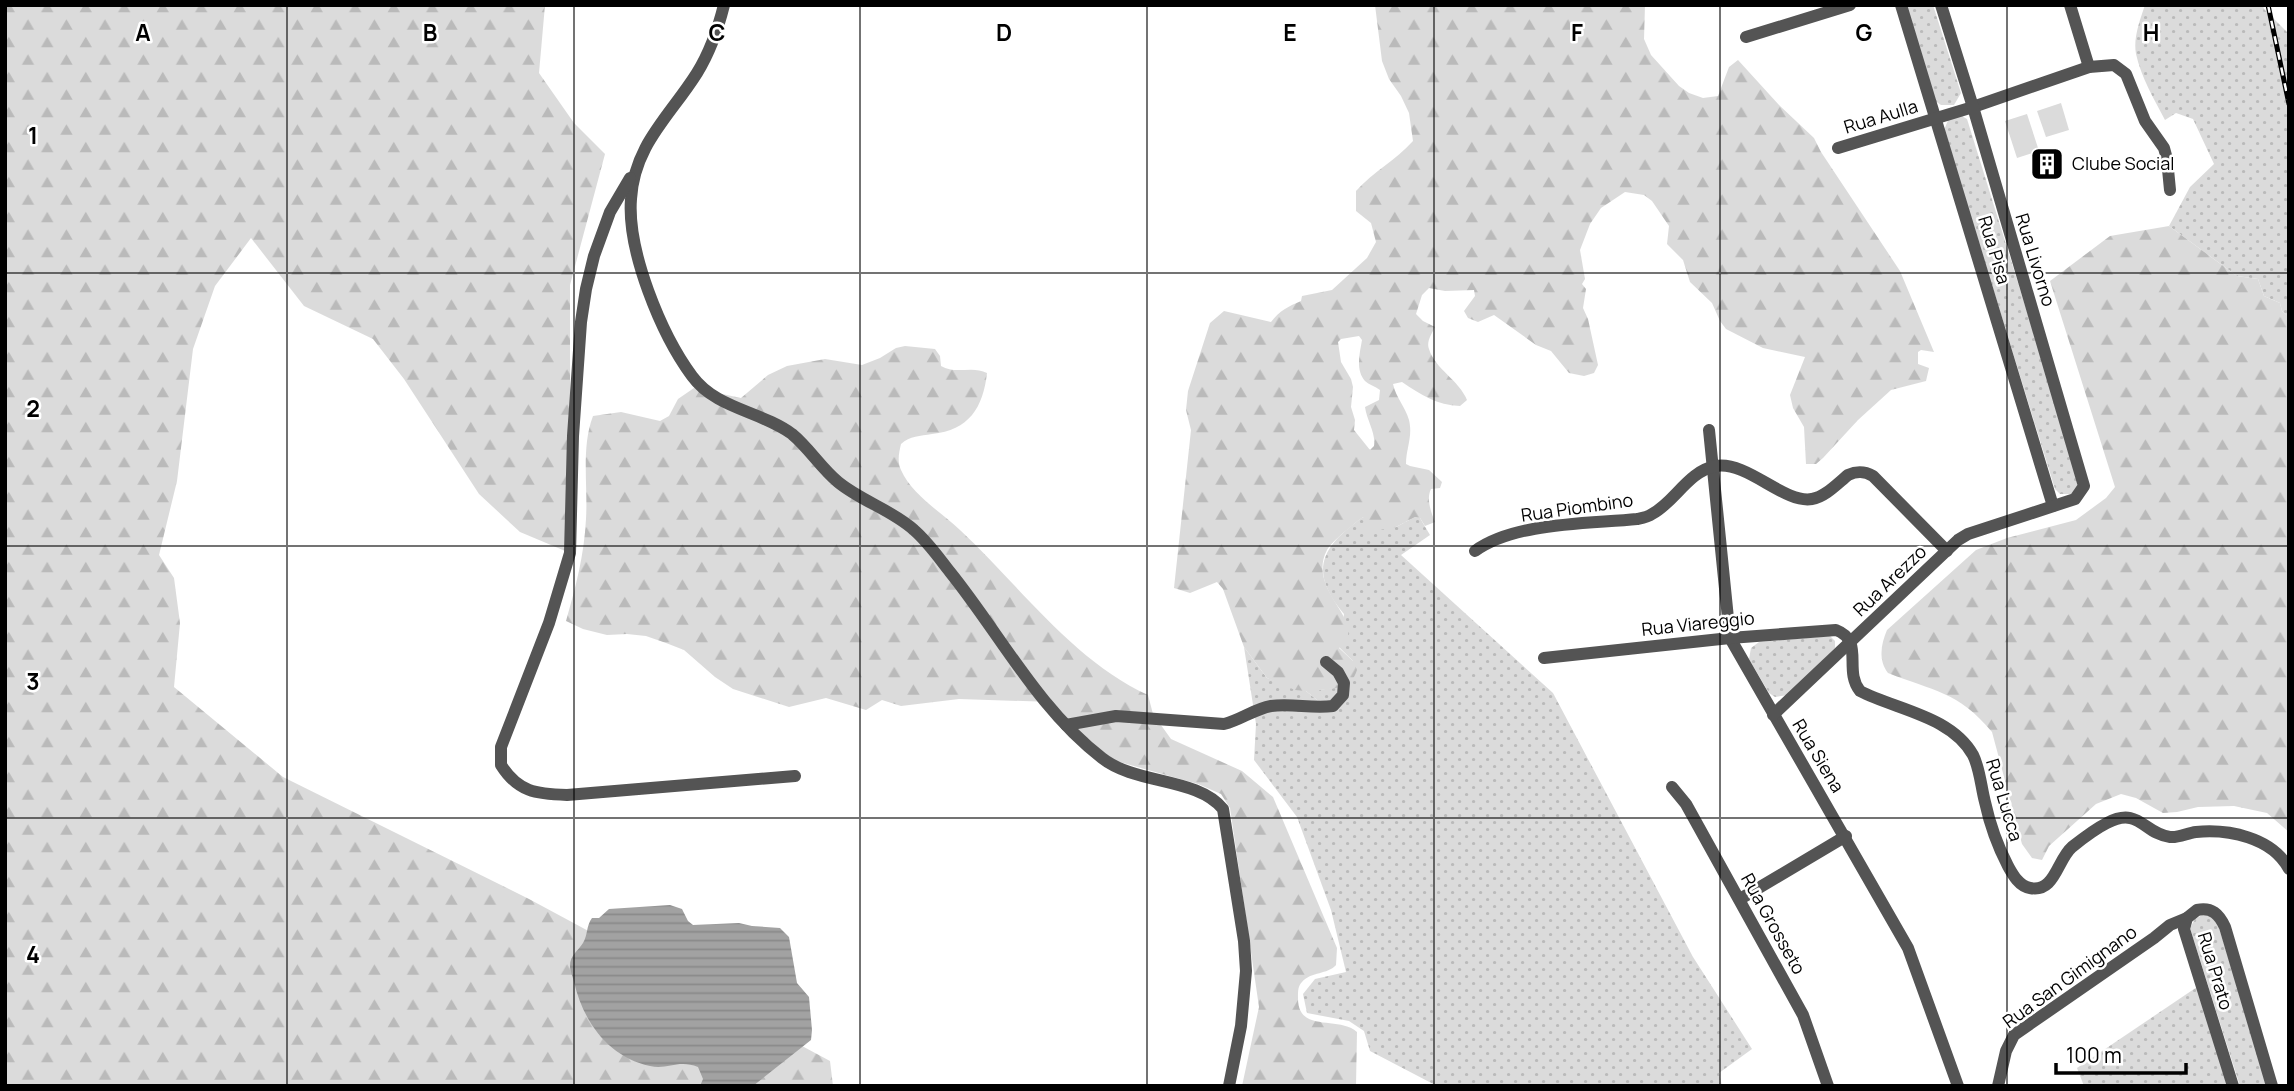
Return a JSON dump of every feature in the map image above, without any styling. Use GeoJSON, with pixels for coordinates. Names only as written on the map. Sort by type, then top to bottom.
{"type":"FeatureCollection","features":[{"type":"Feature","properties":{"kind":"street"},"geometry":{"type":"LineString","coordinates":[[724,5],[714,39],[698,72],[643,149],[634,172],[610,212],[591,267],[581,322],[573,423],[570,552],[550,623],[501,747],[500,765],[516,785],[540,794],[566,796],[795,776]]}},
{"type":"Feature","properties":{"kind":"street"},"geometry":{"type":"LineString","coordinates":[[1746,37],[1850,5]]}},
{"type":"Feature","properties":{"kind":"street","name":"Rua Pisa"},"geometry":{"type":"LineString","coordinates":[[1900,5],[2053,506]]}},
{"type":"Feature","properties":{"kind":"street","name":"Rua Livorno"},"geometry":{"type":"LineString","coordinates":[[1941,5],[2084,479],[2083,491],[2076,499],[2053,506]]}},
{"type":"Feature","properties":{"kind":"street"},"geometry":{"type":"LineString","coordinates":[[2070,5],[2089,67],[2114,65],[2126,74],[2140,110],[2164,148],[2168,159],[2170,190]]}},
{"type":"Feature","properties":{"kind":"street","name":"Rua Aulla"},"geometry":{"type":"LineString","coordinates":[[1838,148],[1973,107],[2089,67]]}},
{"type":"Feature","properties":{"kind":"street"},"geometry":{"type":"LineString","coordinates":[[634,172],[630,202],[635,251],[661,321],[692,377],[711,396],[771,422],[793,435],[838,482],[913,529],[967,593],[1012,659],[1066,725],[1109,763],[1134,774],[1208,796],[1223,809],[1246,971],[1241,1026],[1229,1086]]}},
{"type":"Feature","properties":{"kind":"street","name":"Rua Siena"},"geometry":{"type":"LineString","coordinates":[[1709,430],[1730,638],[1909,948],[1958,1085]]}},
{"type":"Feature","properties":{"kind":"street"},"geometry":{"type":"LineString","coordinates":[[1713,466],[1737,468],[1800,499],[1813,499],[1823,495],[1854,472],[1867,473],[1947,551]]}},
{"type":"Feature","properties":{"kind":"street","name":"Rua Piombino"},"geometry":{"type":"LineString","coordinates":[[1475,551],[1486,543],[1528,530],[1637,519],[1652,514],[1688,482],[1713,466]]}},
{"type":"Feature","properties":{"kind":"street","name":"Rua Arezzo"},"geometry":{"type":"LineString","coordinates":[[1773,715],[1968,534],[2053,506]]}},
{"type":"Feature","properties":{"kind":"street","name":"Rua Viareggio"},"geometry":{"type":"LineString","coordinates":[[1544,658],[1826,629],[1842,633],[1851,642]]}},
{"type":"Feature","properties":{"kind":"street","name":"Rua Lucca"},"geometry":{"type":"LineString","coordinates":[[1851,642],[1852,679],[1860,691],[1943,725],[1970,751],[1977,766],[1988,816],[1999,848],[2014,876],[2027,888],[2041,888],[2050,882],[2070,849],[2104,825],[2116,819],[2127,818],[2142,821],[2154,831],[2168,837],[2216,831],[2241,835],[2256,840],[2275,852],[2289,869]]}},
{"type":"Feature","properties":{"kind":"street"},"geometry":{"type":"LineString","coordinates":[[1066,725],[1116,716],[1224,723],[1238,721],[1253,712],[1270,707],[1333,706],[1343,695],[1345,682],[1326,662]]}},
{"type":"Feature","properties":{"kind":"street","name":"Rua Grosseto"},"geometry":{"type":"LineString","coordinates":[[1672,787],[1686,804],[1803,1015],[1828,1086]]}},
{"type":"Feature","properties":{"kind":"street"},"geometry":{"type":"LineString","coordinates":[[1740,899],[1846,836]]}},
{"type":"Feature","properties":{"kind":"street"},"geometry":{"type":"LineString","coordinates":[[2192,914],[2210,910],[2220,916],[2272,1086]]}},
{"type":"Feature","properties":{"kind":"street","name":"Rua Prato"},"geometry":{"type":"LineString","coordinates":[[2192,914],[2184,929],[2233,1086]]}},
{"type":"Feature","properties":{"kind":"street","name":"Rua San Gimignano"},"geometry":{"type":"LineString","coordinates":[[1998,1086],[2006,1051],[2014,1035],[2154,939],[2170,925],[2192,914]]}},
{"type":"Feature","properties":{"kind":"street","name":"Rua San Gimignano"},"geometry":{"type":"LineString","coordinates":[[2154,939],[2169,934],[2186,936]]}},
{"type":"Feature","properties":{"kind":"green space"},"geometry":{"type":"Polygon","coordinates":[[[5,5],[545,5],[539,73],[574,123],[605,154],[570,285],[570,553],[520,532],[479,494],[404,379],[373,339],[304,306],[251,238],[215,286],[193,349],[177,481],[159,555],[174,578],[180,623],[174,687],[283,777],[529,899],[830,1061],[833,1086],[5,1086],[5,5]]]}},
{"type":"Feature","properties":{"kind":"green space"},"geometry":{"type":"Polygon","coordinates":[[[1375,5],[1645,5],[1644,39],[1651,55],[1679,86],[1703,98],[1718,96],[1729,67],[1738,60],[1814,138],[1900,271],[1934,352],[1918,352],[1918,364],[1929,368],[1926,381],[1891,390],[1858,420],[1823,458],[1816,464],[1806,464],[1804,427],[1793,408],[1790,395],[1805,357],[1763,348],[1726,329],[1712,303],[1690,282],[1683,260],[1667,244],[1669,226],[1652,201],[1644,195],[1625,192],[1601,208],[1590,224],[1580,250],[1585,279],[1582,284],[1586,289],[1583,308],[1598,365],[1594,373],[1584,376],[1569,373],[1551,351],[1536,345],[1494,315],[1478,322],[1468,318],[1464,311],[1475,296],[1474,290],[1445,291],[1429,288],[1422,295],[1416,314],[1435,327],[1428,343],[1432,356],[1459,386],[1467,400],[1460,406],[1444,404],[1402,382],[1393,384],[1410,426],[1406,464],[1429,470],[1442,482],[1440,488],[1431,489],[1429,497],[1435,522],[1425,526],[1420,518],[1415,517],[1396,527],[1368,532],[1364,529],[1363,517],[1338,537],[1327,550],[1323,565],[1324,580],[1348,628],[1347,638],[1339,648],[1353,661],[1357,670],[1347,684],[1319,690],[1327,702],[1322,704],[1306,691],[1295,690],[1267,678],[1244,647],[1223,589],[1217,582],[1190,593],[1174,588],[1191,430],[1186,410],[1188,391],[1210,323],[1224,311],[1271,322],[1284,309],[1301,301],[1302,296],[1332,290],[1367,258],[1376,242],[1371,223],[1356,211],[1356,191],[1413,141],[1409,113],[1382,61],[1375,5]],[[1359,336],[1338,342],[1341,362],[1353,387],[1351,407],[1355,420],[1354,430],[1370,450],[1374,446],[1374,436],[1365,407],[1379,400],[1380,390],[1365,381],[1360,372],[1362,340],[1359,336]]]}},
{"type":"Feature","properties":{"kind":"green space"},"geometry":{"type":"Polygon","coordinates":[[[1906,5],[1933,5],[1961,93],[1954,105],[1941,105],[1935,101],[1906,5]]]}},
{"type":"Feature","properties":{"kind":"green space"},"geometry":{"type":"Polygon","coordinates":[[[2145,5],[2263,5],[2289,34],[2289,317],[2282,311],[2280,303],[2264,296],[2258,279],[2237,276],[2169,226],[2190,187],[2214,164],[2193,119],[2176,113],[2165,120],[2144,79],[2135,42],[2145,5]]]}},
{"type":"Feature","properties":{"kind":"green space"},"geometry":{"type":"Polygon","coordinates":[[[2061,103],[2069,130],[2046,137],[2037,111],[2061,103]]]}},
{"type":"Feature","properties":{"kind":"green space"},"geometry":{"type":"Polygon","coordinates":[[[2027,114],[2039,151],[2017,158],[2005,121],[2027,114]]]}},
{"type":"Feature","properties":{"kind":"green space"},"geometry":{"type":"Polygon","coordinates":[[[1960,115],[1967,119],[2080,482],[2072,494],[2060,494],[2055,489],[1944,130],[1949,118],[1960,115]]]}},
{"type":"Feature","properties":{"kind":"green space"},"geometry":{"type":"Polygon","coordinates":[[[2169,226],[2237,276],[2258,279],[2264,296],[2280,303],[2282,311],[2289,317],[2289,832],[2267,813],[2234,806],[2198,807],[2163,813],[2136,798],[2121,794],[2096,804],[2049,846],[2042,860],[2032,858],[2022,844],[1992,732],[1980,718],[1956,700],[1888,673],[1882,657],[1883,641],[1887,630],[1976,550],[2007,538],[2076,520],[2106,498],[2115,487],[2050,281],[2110,236],[2169,226]]]}},
{"type":"Feature","properties":{"kind":"green space"},"geometry":{"type":"Polygon","coordinates":[[[905,346],[935,349],[940,356],[941,366],[947,369],[987,373],[978,407],[965,422],[945,432],[915,437],[901,444],[900,467],[912,487],[982,551],[1071,642],[1095,663],[1148,695],[1153,714],[1171,739],[1242,771],[1273,797],[1337,948],[1336,965],[1310,976],[1299,987],[1299,1008],[1304,1016],[1311,1020],[1349,1027],[1357,1032],[1356,1086],[1242,1086],[1259,1007],[1230,808],[1221,794],[1198,784],[1116,761],[1086,739],[1052,702],[959,699],[901,706],[882,700],[866,710],[826,698],[789,707],[733,689],[684,650],[666,643],[646,636],[607,635],[566,621],[583,546],[587,441],[593,416],[621,412],[660,421],[669,416],[678,399],[694,388],[741,398],[768,375],[787,366],[825,359],[862,365],[905,346]]]}},
{"type":"Feature","properties":{"kind":"green space"},"geometry":{"type":"Polygon","coordinates":[[[1363,517],[1396,527],[1415,517],[1420,518],[1430,535],[1401,555],[1553,693],[1693,957],[1752,1049],[1719,1073],[1722,1086],[1437,1086],[1370,1051],[1364,1031],[1349,1021],[1307,1013],[1303,994],[1315,979],[1346,972],[1331,910],[1297,817],[1254,760],[1256,724],[1244,647],[1267,678],[1306,691],[1322,704],[1327,702],[1318,690],[1347,686],[1353,661],[1339,647],[1344,614],[1326,585],[1324,561],[1337,539],[1363,517]]]}},
{"type":"Feature","properties":{"kind":"green space"},"geometry":{"type":"Polygon","coordinates":[[[1830,636],[1835,641],[1835,648],[1788,695],[1775,697],[1769,693],[1749,659],[1751,648],[1759,642],[1830,636]]]}},
{"type":"Feature","properties":{"kind":"green space"},"geometry":{"type":"Polygon","coordinates":[[[2204,914],[2217,921],[2268,1086],[2240,1086],[2190,928],[2195,919],[2204,914]]]}},
{"type":"Feature","properties":{"kind":"green space"},"geometry":{"type":"Polygon","coordinates":[[[2197,987],[2228,1086],[2084,1086],[2077,1068],[2197,987]]]}},
{"type":"Feature","properties":{"kind":"shaded area"},"geometry":{"type":"Polygon","coordinates":[[[670,905],[682,909],[693,925],[739,923],[780,928],[789,937],[797,983],[809,997],[811,1040],[753,1086],[700,1086],[703,1079],[698,1067],[685,1064],[656,1067],[635,1061],[610,1046],[584,1010],[570,962],[585,940],[592,918],[599,918],[609,909],[670,905]]]}},
{"type":"Feature","properties":{"kind":"railway"},"geometry":{"type":"LineString","coordinates":[[2268,5],[2289,104]]}},
{"type":"Feature","properties":{"kind":"place","name":"Clube Social"},"geometry":{"type":"Point","coordinates":[2047,164]}}]}
